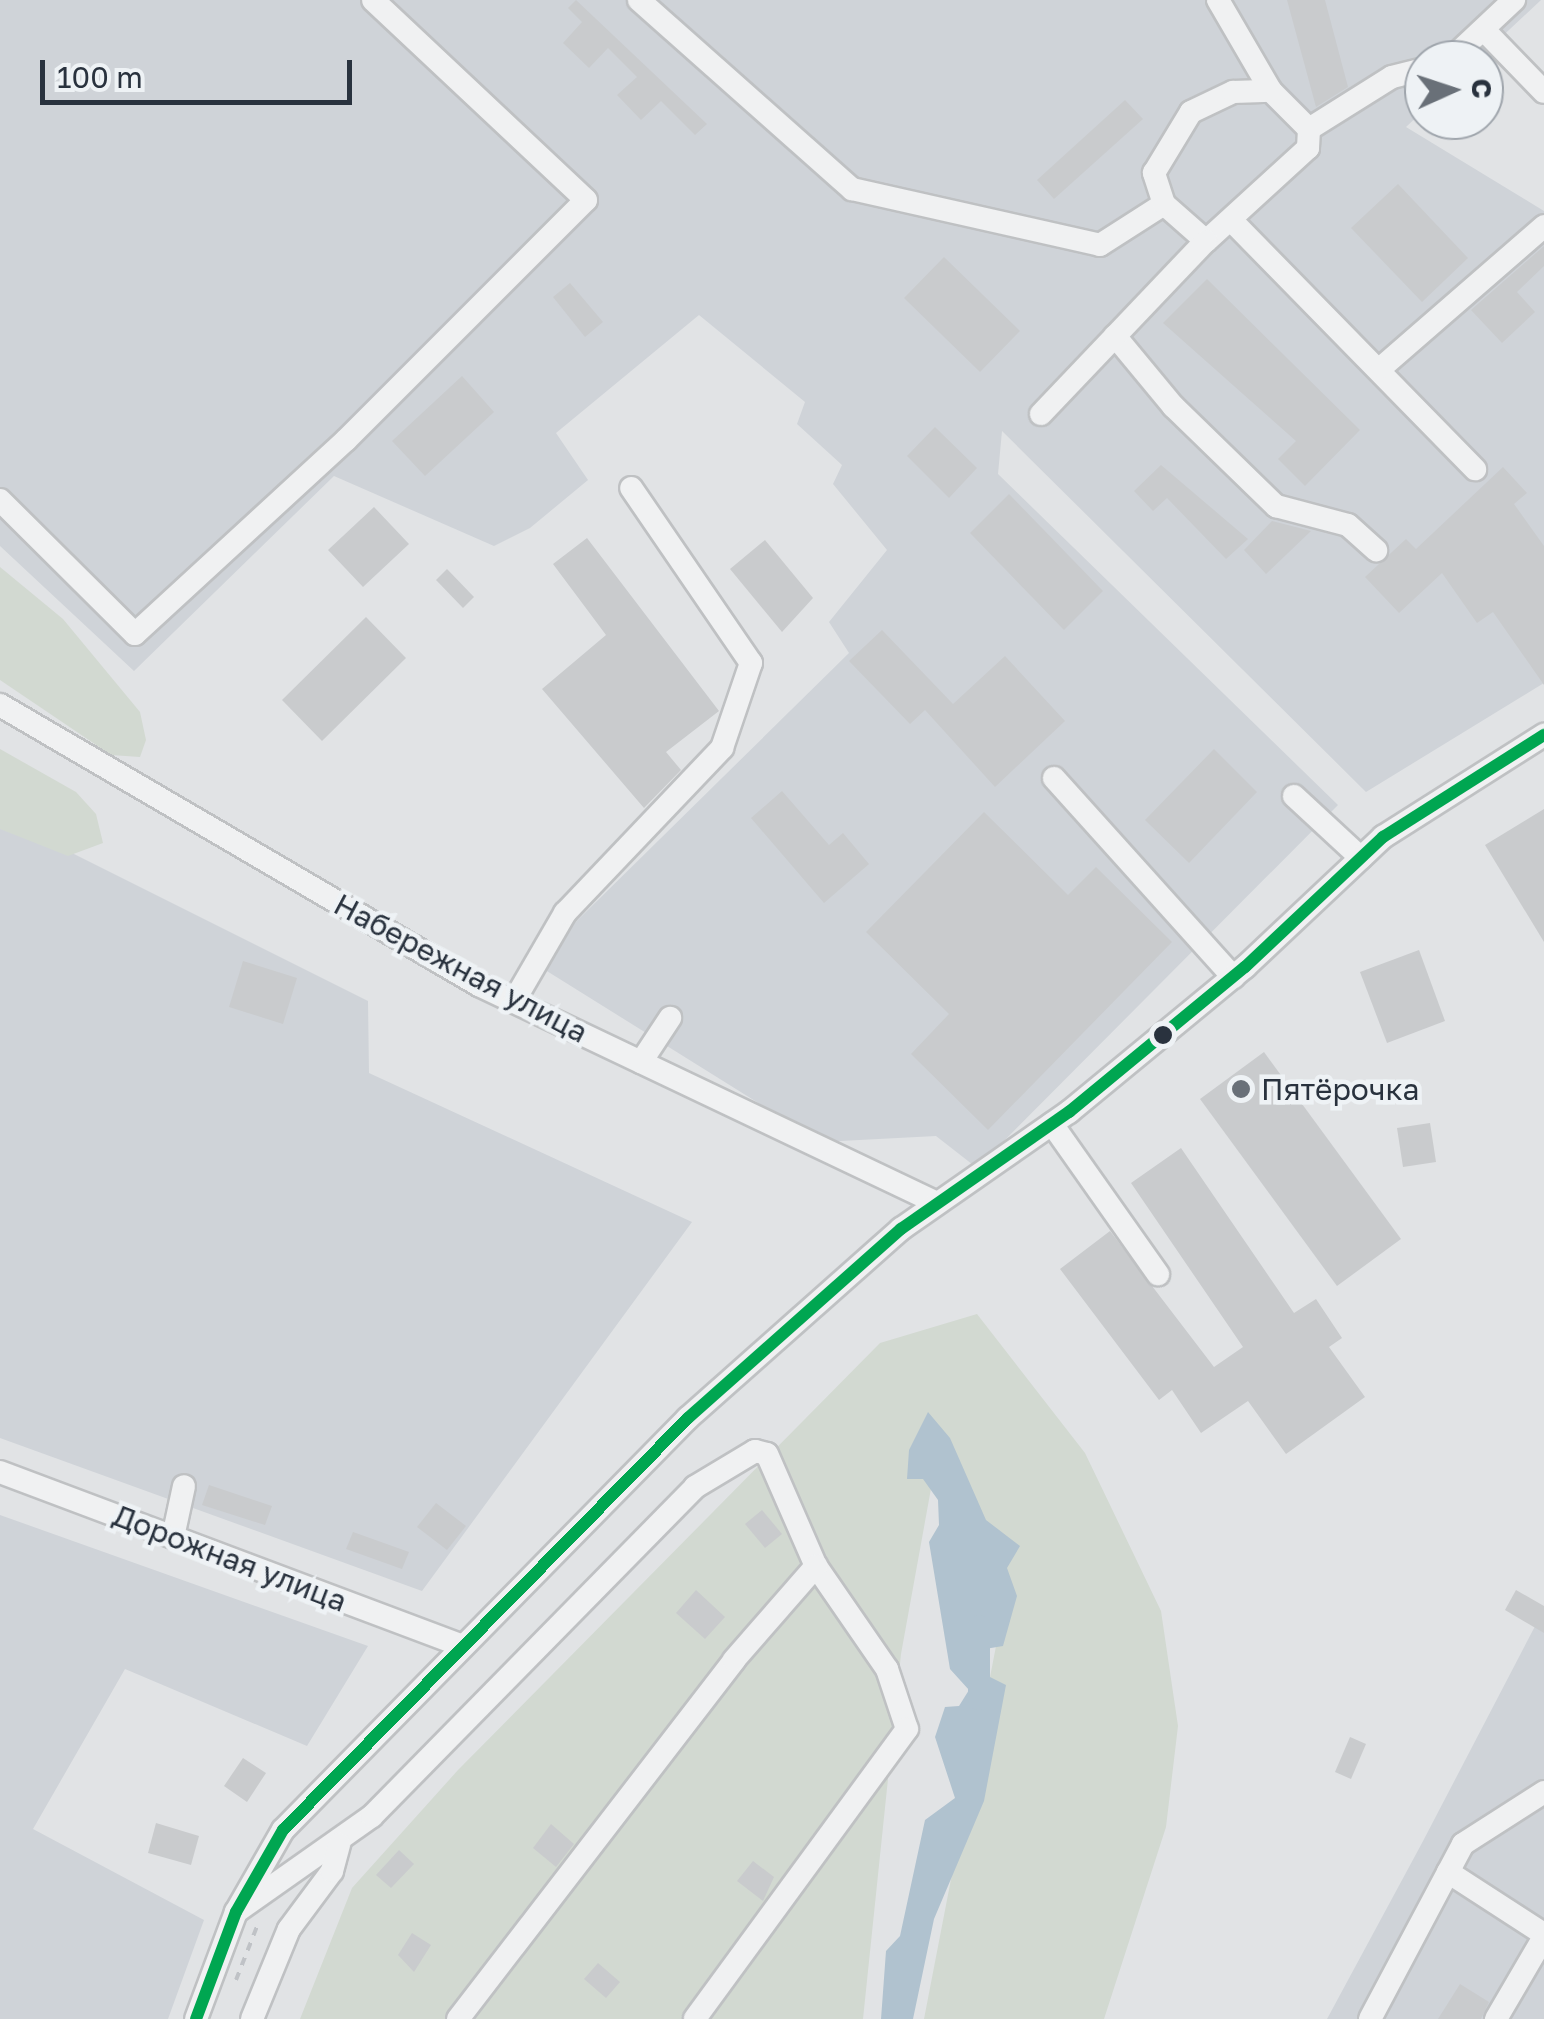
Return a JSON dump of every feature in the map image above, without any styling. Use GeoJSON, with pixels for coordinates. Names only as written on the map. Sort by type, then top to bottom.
{"type":"FeatureCollection","features":[{"type":"Feature","properties":{"kind":"street"},"geometry":{"type":"LineString","coordinates":[[0,500],[134,634],[346,440],[586,200],[374,0]]}},
{"type":"Feature","properties":{"kind":"street"},"geometry":{"type":"LineString","coordinates":[[639,0],[852,189],[1100,246],[1164,204]]}},
{"type":"Feature","properties":{"kind":"street"},"geometry":{"type":"LineString","coordinates":[[1040,414],[1206,241],[1308,148],[1309,129],[1271,91],[1218,0]]}},
{"type":"Feature","properties":{"kind":"street"},"geometry":{"type":"LineString","coordinates":[[1473,40],[1514,0]]}},
{"type":"Feature","properties":{"kind":"street"},"geometry":{"type":"LineString","coordinates":[[1484,30],[1544,92]]}},
{"type":"Feature","properties":{"kind":"street"},"geometry":{"type":"LineString","coordinates":[[1309,129],[1392,77],[1404,74]]}},
{"type":"Feature","properties":{"kind":"street"},"geometry":{"type":"LineString","coordinates":[[1206,241],[1164,204],[1154,173],[1190,112],[1233,92],[1271,91]]}},
{"type":"Feature","properties":{"kind":"street"},"geometry":{"type":"LineString","coordinates":[[1230,220],[1382,368],[1476,470]]}},
{"type":"Feature","properties":{"kind":"street"},"geometry":{"type":"LineString","coordinates":[[1382,368],[1544,226]]}},
{"type":"Feature","properties":{"kind":"street"},"geometry":{"type":"LineString","coordinates":[[1115,336],[1173,406],[1276,506],[1348,525],[1376,550]]}},
{"type":"Feature","properties":{"kind":"street"},"geometry":{"type":"LineString","coordinates":[[514,1001],[565,913],[722,748],[751,663],[630,488]]}},
{"type":"Feature","properties":{"kind":"street","name":"Набережная улица"},"geometry":{"type":"LineString","coordinates":[[0,705],[514,1001],[937,1202]]}},
{"type":"Feature","properties":{"kind":"street"},"geometry":{"type":"LineString","coordinates":[[196,2019],[236,1912],[283,1830],[460,1645],[688,1418],[937,1202],[1052,1124],[1234,977],[1361,858],[1544,735]]}},
{"type":"Feature","properties":{"kind":"street"},"geometry":{"type":"LineString","coordinates":[[1054,778],[1234,977]]}},
{"type":"Feature","properties":{"kind":"street"},"geometry":{"type":"LineString","coordinates":[[1294,796],[1361,858]]}},
{"type":"Feature","properties":{"kind":"street"},"geometry":{"type":"LineString","coordinates":[[641,1062],[670,1018]]}},
{"type":"Feature","properties":{"kind":"street"},"geometry":{"type":"LineString","coordinates":[[1052,1124],[1158,1274]]}},
{"type":"Feature","properties":{"kind":"street"},"geometry":{"type":"LineString","coordinates":[[236,1912],[339,1844],[723,1463],[767,1454],[816,1566],[887,1669],[906,1729],[695,2019]]}},
{"type":"Feature","properties":{"kind":"street","name":"Дорожная улица"},"geometry":{"type":"LineString","coordinates":[[0,1472],[460,1645]]}},
{"type":"Feature","properties":{"kind":"street"},"geometry":{"type":"LineString","coordinates":[[172,1537],[184,1486]]}},
{"type":"Feature","properties":{"kind":"street"},"geometry":{"type":"LineString","coordinates":[[458,2019],[734,1660],[816,1566]]}},
{"type":"Feature","properties":{"kind":"street"},"geometry":{"type":"LineString","coordinates":[[1370,2019],[1463,1844],[1544,1792]]}},
{"type":"Feature","properties":{"kind":"street"},"geometry":{"type":"LineString","coordinates":[[252,2019],[289,1929],[332,1871],[339,1844]]}},
{"type":"Feature","properties":{"kind":"street"},"geometry":{"type":"LineString","coordinates":[[1448,1872],[1544,1935],[1496,2019]]}},
{"type":"Feature","properties":{"kind":"path"},"geometry":{"type":"LineString","coordinates":[[235,1982],[270,1892]]}},
{"type":"Feature","properties":{"kind":"shaded area"},"geometry":{"type":"Polygon","coordinates":[[[0,0],[1541,0],[1498,40],[1404,40],[1404,140],[1427,140],[1544,211],[1544,683],[1366,792],[1002,431],[998,474],[1338,805],[977,1168],[936,1136],[821,1142],[534,963],[849,653],[829,622],[887,550],[833,484],[842,465],[797,424],[805,402],[699,315],[556,433],[588,480],[530,528],[494,546],[334,476],[134,671],[0,546],[0,0]]]}},
{"type":"Feature","properties":{"kind":"shaded area"},"geometry":{"type":"Polygon","coordinates":[[[0,567],[63,619],[140,712],[146,740],[140,757],[111,755],[0,680],[0,567]]]}},
{"type":"Feature","properties":{"kind":"shaded area"},"geometry":{"type":"Polygon","coordinates":[[[0,749],[76,792],[96,814],[103,843],[68,856],[0,829],[0,749]]]}},
{"type":"Feature","properties":{"kind":"shaded area"},"geometry":{"type":"Polygon","coordinates":[[[0,817],[368,1001],[369,1073],[692,1222],[422,1591],[0,1438],[0,817]]]}},
{"type":"Feature","properties":{"kind":"shaded area"},"geometry":{"type":"Polygon","coordinates":[[[977,1314],[1085,1453],[1161,1611],[1178,1726],[1166,1827],[1104,2019],[924,2019],[1008,1584],[940,1439],[901,1654],[863,2019],[300,2019],[352,1888],[458,1770],[880,1343],[977,1314]]]}},
{"type":"Feature","properties":{"kind":"shaded area"},"geometry":{"type":"Polygon","coordinates":[[[0,1515],[368,1646],[307,1746],[125,1669],[33,1829],[204,1920],[168,2019],[0,2019],[0,1515]]]}},
{"type":"Feature","properties":{"kind":"shaded area"},"geometry":{"type":"Polygon","coordinates":[[[1544,1609],[1544,2019],[1327,2019],[1422,1843],[1544,1609]]]}},
{"type":"Feature","properties":{"kind":"water"},"geometry":{"type":"Polygon","coordinates":[[[928,1412],[950,1438],[986,1520],[1020,1546],[1007,1568],[1017,1596],[1003,1646],[985,1649],[977,1662],[982,1673],[1006,1685],[984,1801],[934,1919],[913,2019],[881,2019],[886,1951],[900,1936],[925,1820],[955,1798],[935,1737],[945,1707],[959,1706],[969,1690],[950,1669],[929,1542],[939,1525],[938,1500],[923,1479],[907,1479],[909,1450],[928,1412]]]}},
{"type":"Feature","properties":{"kind":"building"},"geometry":{"type":"Polygon","coordinates":[[[576,0],[707,124],[695,135],[661,101],[641,120],[617,95],[637,77],[608,48],[589,68],[563,43],[582,22],[568,8],[576,0]]]}},
{"type":"Feature","properties":{"kind":"building"},"geometry":{"type":"Polygon","coordinates":[[[1287,0],[1325,0],[1348,87],[1316,107],[1287,0]]]}},
{"type":"Feature","properties":{"kind":"building"},"geometry":{"type":"Polygon","coordinates":[[[1125,100],[1143,119],[1054,199],[1037,180],[1125,100]]]}},
{"type":"Feature","properties":{"kind":"building"},"geometry":{"type":"Polygon","coordinates":[[[1398,184],[1468,258],[1422,302],[1351,228],[1398,184]]]}},
{"type":"Feature","properties":{"kind":"building"},"geometry":{"type":"Polygon","coordinates":[[[1544,246],[1544,266],[1517,292],[1535,312],[1502,343],[1471,310],[1544,246]]]}},
{"type":"Feature","properties":{"kind":"building"},"geometry":{"type":"Polygon","coordinates":[[[944,257],[1020,331],[980,372],[904,298],[944,257]]]}},
{"type":"Feature","properties":{"kind":"building"},"geometry":{"type":"Polygon","coordinates":[[[1207,279],[1360,430],[1305,486],[1278,459],[1296,441],[1163,323],[1207,279]]]}},
{"type":"Feature","properties":{"kind":"building"},"geometry":{"type":"Polygon","coordinates":[[[570,283],[603,322],[585,337],[553,297],[570,283]]]}},
{"type":"Feature","properties":{"kind":"building"},"geometry":{"type":"Polygon","coordinates":[[[462,376],[494,412],[425,476],[392,441],[462,376]]]}},
{"type":"Feature","properties":{"kind":"building"},"geometry":{"type":"Polygon","coordinates":[[[935,427],[977,468],[949,498],[907,456],[935,427]]]}},
{"type":"Feature","properties":{"kind":"building"},"geometry":{"type":"Polygon","coordinates":[[[1161,465],[1248,539],[1226,559],[1167,498],[1153,511],[1134,491],[1161,465]]]}},
{"type":"Feature","properties":{"kind":"building"},"geometry":{"type":"Polygon","coordinates":[[[1503,467],[1527,493],[1514,504],[1544,546],[1544,685],[1493,612],[1477,623],[1442,573],[1399,613],[1365,577],[1406,539],[1416,549],[1503,467]]]}},
{"type":"Feature","properties":{"kind":"building"},"geometry":{"type":"Polygon","coordinates":[[[1009,494],[1103,591],[1064,630],[970,533],[1009,494]]]}},
{"type":"Feature","properties":{"kind":"building"},"geometry":{"type":"Polygon","coordinates":[[[374,507],[409,544],[363,587],[328,550],[374,507]]]}},
{"type":"Feature","properties":{"kind":"building"},"geometry":{"type":"Polygon","coordinates":[[[1272,521],[1311,531],[1266,574],[1244,550],[1272,521]]]}},
{"type":"Feature","properties":{"kind":"building"},"geometry":{"type":"Polygon","coordinates":[[[587,538],[719,711],[666,752],[681,770],[644,808],[542,689],[606,635],[553,564],[587,538]]]}},
{"type":"Feature","properties":{"kind":"building"},"geometry":{"type":"Polygon","coordinates":[[[765,540],[813,598],[782,632],[730,569],[765,540]]]}},
{"type":"Feature","properties":{"kind":"building"},"geometry":{"type":"Polygon","coordinates":[[[447,569],[474,597],[463,608],[436,580],[447,569]]]}},
{"type":"Feature","properties":{"kind":"building"},"geometry":{"type":"Polygon","coordinates":[[[366,617],[406,658],[322,741],[282,700],[366,617]]]}},
{"type":"Feature","properties":{"kind":"building"},"geometry":{"type":"Polygon","coordinates":[[[882,630],[953,704],[1005,656],[1065,721],[995,787],[925,710],[910,724],[849,661],[882,630]]]}},
{"type":"Feature","properties":{"kind":"building"},"geometry":{"type":"Polygon","coordinates":[[[1214,749],[1257,792],[1189,863],[1145,820],[1214,749]]]}},
{"type":"Feature","properties":{"kind":"building"},"geometry":{"type":"Polygon","coordinates":[[[782,791],[829,845],[843,833],[869,864],[824,903],[751,818],[782,791]]]}},
{"type":"Feature","properties":{"kind":"building"},"geometry":{"type":"Polygon","coordinates":[[[1544,809],[1544,942],[1485,845],[1544,809]]]}},
{"type":"Feature","properties":{"kind":"building"},"geometry":{"type":"Polygon","coordinates":[[[984,812],[1068,895],[1096,867],[1172,942],[988,1130],[911,1054],[949,1014],[866,932],[984,812]]]}},
{"type":"Feature","properties":{"kind":"building"},"geometry":{"type":"Polygon","coordinates":[[[1419,950],[1445,1021],[1387,1043],[1360,972],[1419,950]]]}},
{"type":"Feature","properties":{"kind":"building"},"geometry":{"type":"Polygon","coordinates":[[[243,961],[297,978],[283,1024],[229,1007],[243,961]]]}},
{"type":"Feature","properties":{"kind":"building"},"geometry":{"type":"Polygon","coordinates":[[[1264,1052],[1401,1239],[1337,1286],[1200,1099],[1264,1052]]]}},
{"type":"Feature","properties":{"kind":"building"},"geometry":{"type":"Polygon","coordinates":[[[1430,1123],[1436,1162],[1403,1167],[1397,1128],[1430,1123]]]}},
{"type":"Feature","properties":{"kind":"building"},"geometry":{"type":"Polygon","coordinates":[[[1181,1148],[1294,1313],[1316,1299],[1342,1338],[1329,1347],[1365,1397],[1286,1454],[1248,1401],[1201,1433],[1172,1390],[1159,1400],[1060,1269],[1110,1231],[1214,1367],[1243,1347],[1131,1183],[1181,1148]]]}},
{"type":"Feature","properties":{"kind":"building"},"geometry":{"type":"Polygon","coordinates":[[[209,1485],[272,1506],[265,1525],[202,1505],[209,1485]]]}},
{"type":"Feature","properties":{"kind":"building"},"geometry":{"type":"Polygon","coordinates":[[[436,1503],[466,1526],[447,1550],[417,1527],[436,1503]]]}},
{"type":"Feature","properties":{"kind":"building"},"geometry":{"type":"Polygon","coordinates":[[[762,1510],[782,1534],[765,1548],[745,1524],[762,1510]]]}},
{"type":"Feature","properties":{"kind":"building"},"geometry":{"type":"Polygon","coordinates":[[[353,1532],[409,1552],[402,1569],[346,1549],[353,1532]]]}},
{"type":"Feature","properties":{"kind":"building"},"geometry":{"type":"Polygon","coordinates":[[[696,1590],[725,1617],[705,1639],[676,1613],[696,1590]]]}},
{"type":"Feature","properties":{"kind":"building"},"geometry":{"type":"Polygon","coordinates":[[[1516,1590],[1544,1606],[1544,1633],[1505,1610],[1516,1590]]]}},
{"type":"Feature","properties":{"kind":"building"},"geometry":{"type":"Polygon","coordinates":[[[1350,1737],[1366,1744],[1351,1779],[1335,1772],[1350,1737]]]}},
{"type":"Feature","properties":{"kind":"building"},"geometry":{"type":"Polygon","coordinates":[[[243,1758],[266,1773],[247,1802],[224,1786],[243,1758]]]}},
{"type":"Feature","properties":{"kind":"building"},"geometry":{"type":"Polygon","coordinates":[[[156,1823],[199,1836],[191,1865],[148,1853],[156,1823]]]}},
{"type":"Feature","properties":{"kind":"building"},"geometry":{"type":"Polygon","coordinates":[[[551,1824],[574,1844],[556,1867],[533,1848],[551,1824]]]}},
{"type":"Feature","properties":{"kind":"building"},"geometry":{"type":"Polygon","coordinates":[[[399,1850],[414,1864],[391,1888],[376,1875],[399,1850]]]}},
{"type":"Feature","properties":{"kind":"building"},"geometry":{"type":"Polygon","coordinates":[[[753,1861],[774,1877],[763,1901],[737,1881],[753,1861]]]}},
{"type":"Feature","properties":{"kind":"building"},"geometry":{"type":"Polygon","coordinates":[[[412,1933],[431,1945],[414,1972],[398,1955],[412,1933]]]}},
{"type":"Feature","properties":{"kind":"building"},"geometry":{"type":"Polygon","coordinates":[[[598,1963],[620,1982],[606,1998],[584,1979],[598,1963]]]}},
{"type":"Feature","properties":{"kind":"building"},"geometry":{"type":"Polygon","coordinates":[[[1460,1984],[1489,2002],[1481,2019],[1438,2019],[1460,1984]]]}},
{"type":"Feature","properties":{"kind":"waterway"},"geometry":{"type":"LineString","coordinates":[[979,1626],[979,1699]]}},
{"type":"Feature","properties":{"kind":"transit line"},"geometry":{"type":"LineString","coordinates":[[196,2019],[236,1912],[283,1830],[688,1418],[901,1229],[1069,1112],[1245,967],[1383,837],[1544,735]]}},
{"type":"Feature","properties":{"kind":"place","name":"Пятёрочка"},"geometry":{"type":"Point","coordinates":[1241,1089]}}]}
